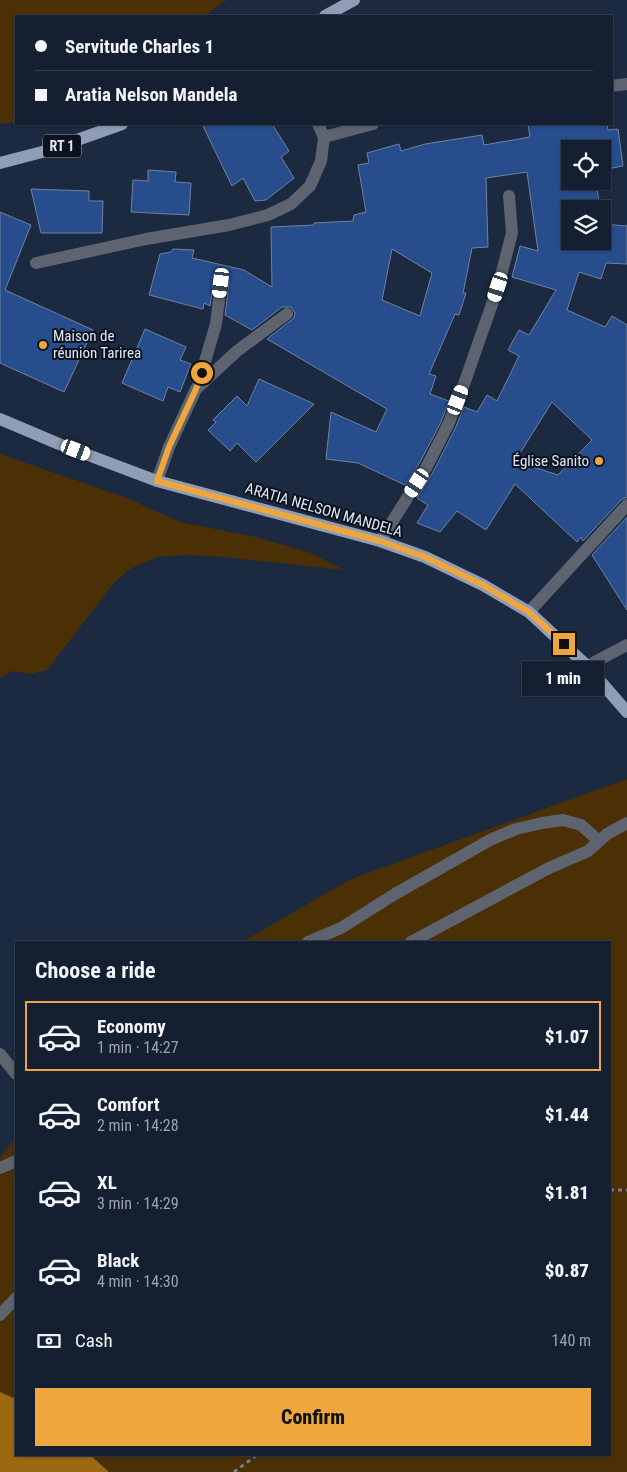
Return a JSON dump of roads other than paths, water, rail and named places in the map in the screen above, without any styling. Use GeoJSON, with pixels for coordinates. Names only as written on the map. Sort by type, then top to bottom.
{"type":"FeatureCollection","features":[{"type":"Feature","properties":{"kind":"main road"},"geometry":{"type":"LineString","coordinates":[[328,15],[354,0]]}},
{"type":"Feature","properties":{"kind":"main road","name":"RT 1"},"geometry":{"type":"LineString","coordinates":[[0,163],[46,151],[119,125]]}},
{"type":"Feature","properties":{"kind":"main road","name":"ARATIA NELSON MANDELA"},"geometry":{"type":"LineString","coordinates":[[0,419],[59,444],[157,481],[380,541],[425,557],[483,585],[529,612],[588,666],[627,712]]}},
{"type":"Feature","properties":{"kind":"street"},"geometry":{"type":"LineString","coordinates":[[613,86],[627,84]]}},
{"type":"Feature","properties":{"kind":"street"},"geometry":{"type":"LineString","coordinates":[[36,264],[146,239],[229,225],[268,215],[291,204],[310,186],[321,161],[324,137],[318,125]]}},
{"type":"Feature","properties":{"kind":"street"},"geometry":{"type":"LineString","coordinates":[[324,137],[369,125]]}},
{"type":"Feature","properties":{"kind":"street"},"geometry":{"type":"LineString","coordinates":[[380,541],[426,468],[448,425],[463,387],[498,287],[512,233],[509,196]]}},
{"type":"Feature","properties":{"kind":"street"},"geometry":{"type":"LineString","coordinates":[[157,481],[169,447],[196,389],[216,324],[221,283]]}},
{"type":"Feature","properties":{"kind":"street"},"geometry":{"type":"LineString","coordinates":[[196,389],[231,356],[287,314]]}},
{"type":"Feature","properties":{"kind":"street"},"geometry":{"type":"LineString","coordinates":[[529,612],[627,505]]}},
{"type":"Feature","properties":{"kind":"street"},"geometry":{"type":"LineString","coordinates":[[588,666],[627,646]]}},
{"type":"Feature","properties":{"kind":"street"},"geometry":{"type":"LineString","coordinates":[[310,941],[340,928],[490,840],[516,829],[563,820],[581,825],[599,841]]}},
{"type":"Feature","properties":{"kind":"street"},"geometry":{"type":"LineString","coordinates":[[413,941],[547,869],[588,851],[607,834],[627,823]]}},
{"type":"Feature","properties":{"kind":"street"},"geometry":{"type":"LineString","coordinates":[[0,1054],[15,1073]]}},
{"type":"Feature","properties":{"kind":"street"},"geometry":{"type":"LineString","coordinates":[[0,1168],[15,1161]]}},
{"type":"Feature","properties":{"kind":"street"},"geometry":{"type":"LineString","coordinates":[[0,1315],[15,1299]]}},
{"type":"Feature","properties":{"kind":"place","name":"Maison de réunion Tarirea"},"geometry":{"type":"Point","coordinates":[43,345]}},
{"type":"Feature","properties":{"kind":"place","name":"Église Sanito"},"geometry":{"type":"Point","coordinates":[599,461]}}]}
